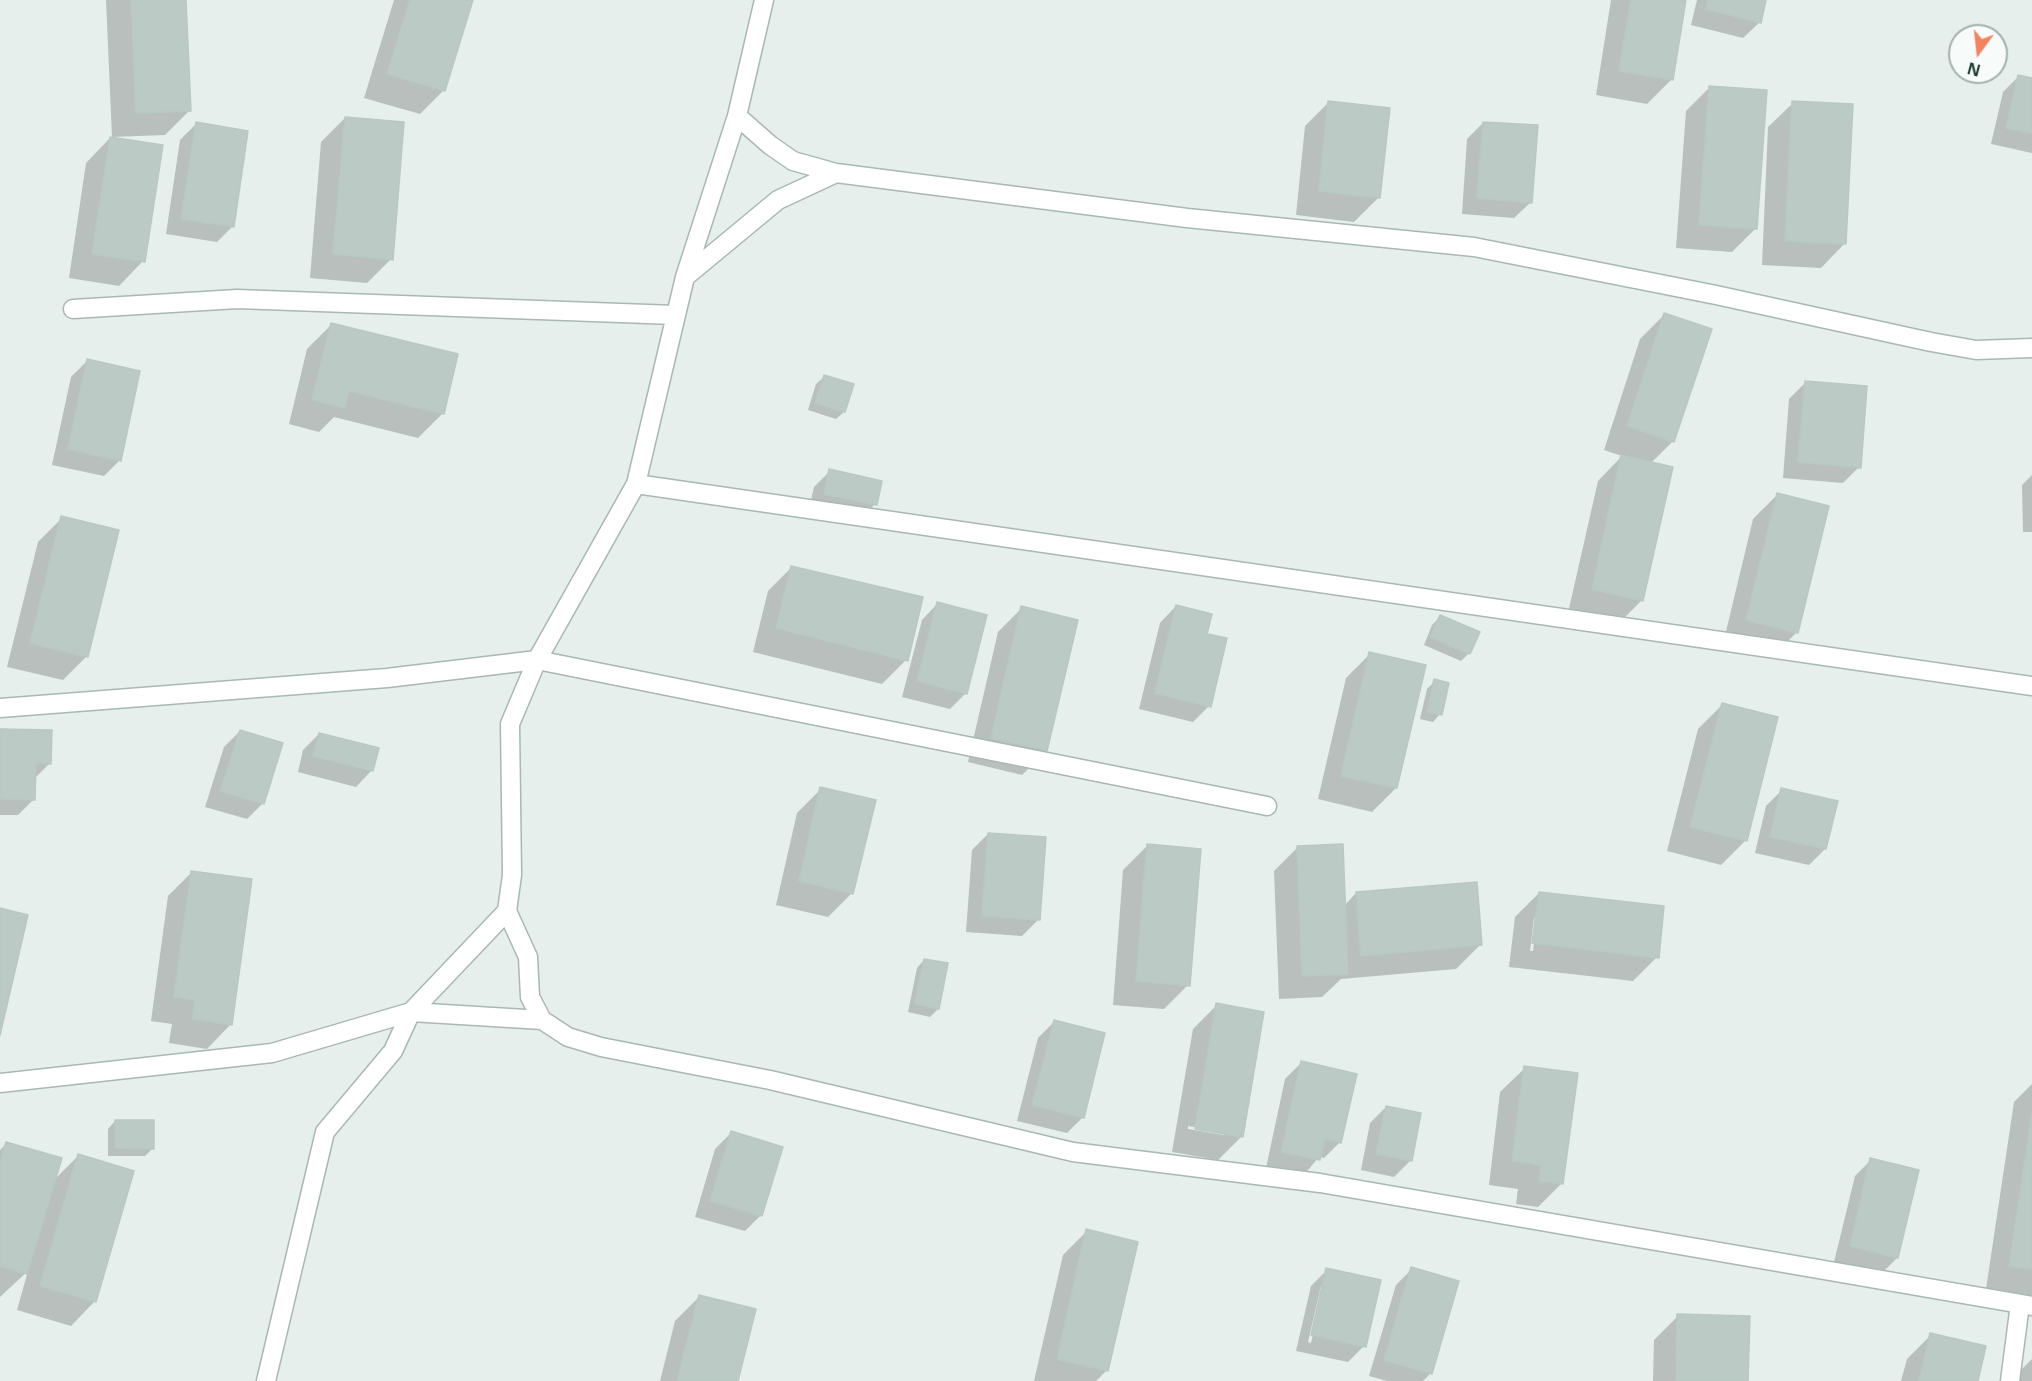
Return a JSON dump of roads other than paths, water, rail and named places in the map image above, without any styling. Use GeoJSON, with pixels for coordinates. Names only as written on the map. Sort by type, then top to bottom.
{"type":"FeatureCollection","features":[{"type":"Feature","properties":{"kind":"street"},"geometry":{"type":"LineString","coordinates":[[765,0],[737,116],[685,277],[636,484],[537,660],[510,724],[512,875],[507,911],[528,957],[530,997],[542,1020],[568,1037],[601,1047],[770,1080],[1073,1152],[1320,1183],[2026,1305],[2010,1381]]}},
{"type":"Feature","properties":{"kind":"street"},"geometry":{"type":"LineString","coordinates":[[737,116],[770,146],[793,161],[836,173],[1187,218],[1474,247],[1931,342],[1976,350],[2032,348]]}},
{"type":"Feature","properties":{"kind":"street"},"geometry":{"type":"LineString","coordinates":[[685,277],[778,200],[836,173]]}},
{"type":"Feature","properties":{"kind":"street"},"geometry":{"type":"LineString","coordinates":[[73,309],[237,299],[675,315]]}},
{"type":"Feature","properties":{"kind":"street"},"geometry":{"type":"LineString","coordinates":[[636,484],[2032,686]]}},
{"type":"Feature","properties":{"kind":"street"},"geometry":{"type":"LineString","coordinates":[[0,708],[387,678],[537,660],[1267,806]]}},
{"type":"Feature","properties":{"kind":"street"},"geometry":{"type":"LineString","coordinates":[[266,1381],[326,1132],[393,1051],[411,1012],[507,911]]}},
{"type":"Feature","properties":{"kind":"street"},"geometry":{"type":"LineString","coordinates":[[0,1083],[272,1053],[411,1012],[542,1020]]}}]}
